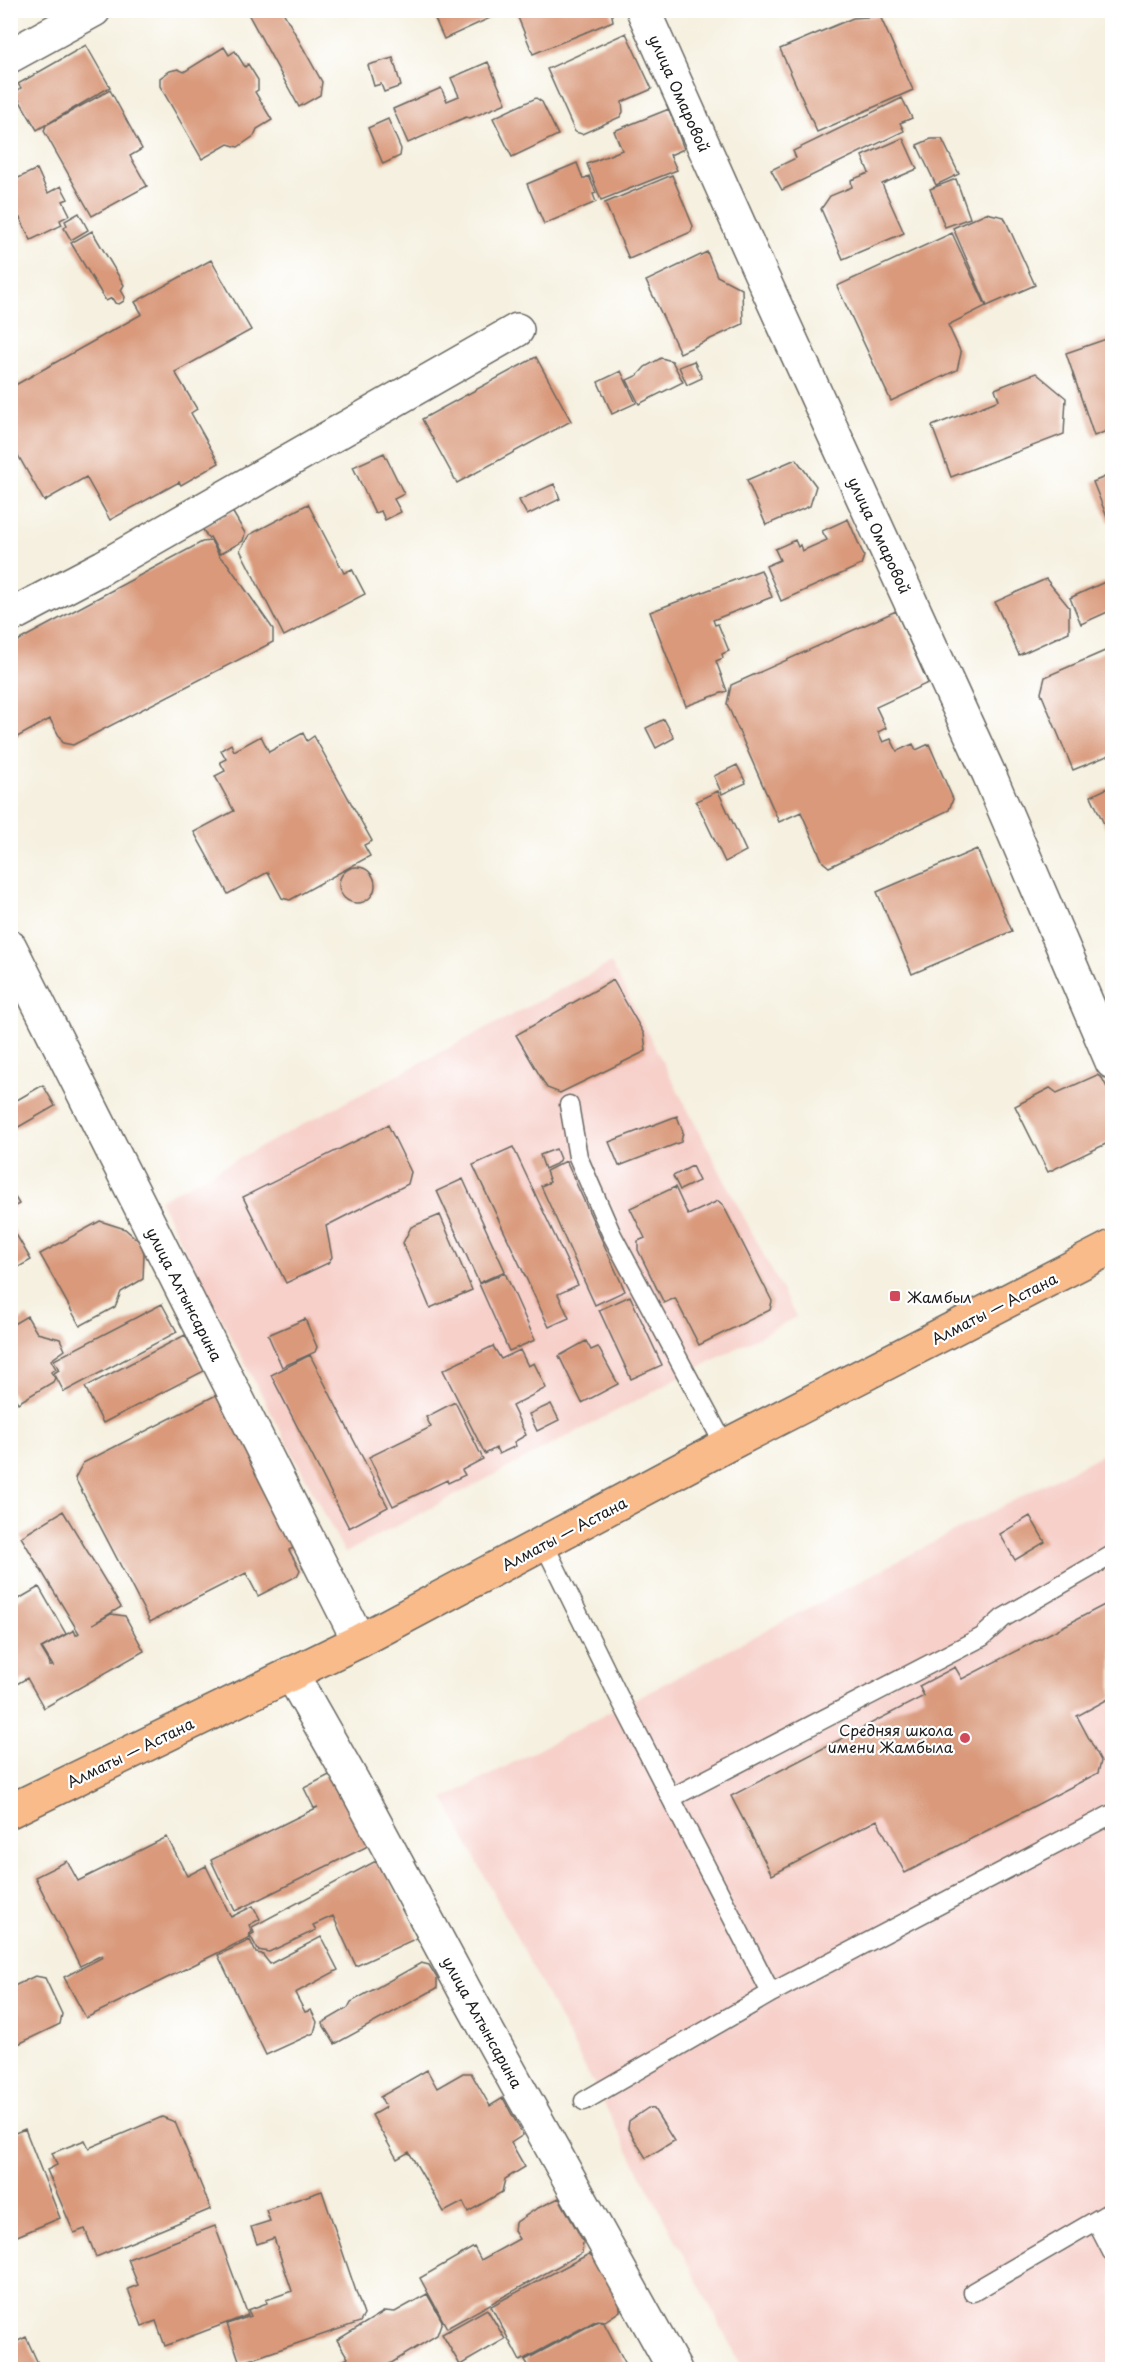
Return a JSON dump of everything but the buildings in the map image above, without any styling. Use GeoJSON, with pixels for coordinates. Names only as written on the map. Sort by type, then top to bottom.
{"type":"FeatureCollection","features":[{"type":"Feature","properties":{"kind":"highway","name":"Алматы — Астана"},"geometry":{"type":"LineString","coordinates":[[10,1811],[358,1641],[725,1446],[1113,1247]]}},
{"type":"Feature","properties":{"kind":"street"},"geometry":{"type":"LineString","coordinates":[[10,56],[94,10]]}},
{"type":"Feature","properties":{"kind":"street","name":"улица Омаровой"},"geometry":{"type":"LineString","coordinates":[[643,10],[760,273],[989,774],[1113,1062]]}},
{"type":"Feature","properties":{"kind":"street"},"geometry":{"type":"LineString","coordinates":[[10,616],[103,567],[517,330]]}},
{"type":"Feature","properties":{"kind":"street","name":"улица Алтынсарина"},"geometry":{"type":"LineString","coordinates":[[10,947],[358,1641]]}},
{"type":"Feature","properties":{"kind":"street","name":"улица Алтынсарина"},"geometry":{"type":"LineString","coordinates":[[291,1673],[359,1792],[471,2001],[675,2370]]}},
{"type":"Feature","properties":{"kind":"lane"},"geometry":{"type":"LineString","coordinates":[[569,1105],[578,1156],[612,1235],[725,1446]]}},
{"type":"Feature","properties":{"kind":"lane"},"geometry":{"type":"LineString","coordinates":[[544,1544],[771,1993]]}},
{"type":"Feature","properties":{"kind":"lane"},"geometry":{"type":"LineString","coordinates":[[671,1798],[982,1637],[1003,1618],[1113,1555]]}},
{"type":"Feature","properties":{"kind":"lane"},"geometry":{"type":"LineString","coordinates":[[584,2101],[771,1993],[1113,1814]]}},
{"type":"Feature","properties":{"kind":"lane"},"geometry":{"type":"LineString","coordinates":[[973,2292],[1113,2211]]}},
{"type":"Feature","properties":{"kind":"lane"},"geometry":{"type":"LineString","coordinates":[[1096,2221],[1113,2252]]}},
{"type":"Feature","properties":{"kind":"shaded area"},"geometry":{"type":"Polygon","coordinates":[[[611,963],[796,1317],[345,1553],[159,1200],[611,963]]]}},
{"type":"Feature","properties":{"kind":"shaded area"},"geometry":{"type":"Polygon","coordinates":[[[1112,1449],[1112,2369],[743,2369],[444,1799],[1112,1449]]]}},
{"type":"Feature","properties":{"kind":"place","name":"Жамбыл"},"geometry":{"type":"Point","coordinates":[895,1296]}},
{"type":"Feature","properties":{"kind":"place","name":"Средняя школа имени Жамбыла"},"geometry":{"type":"Point","coordinates":[965,1738]}}]}
